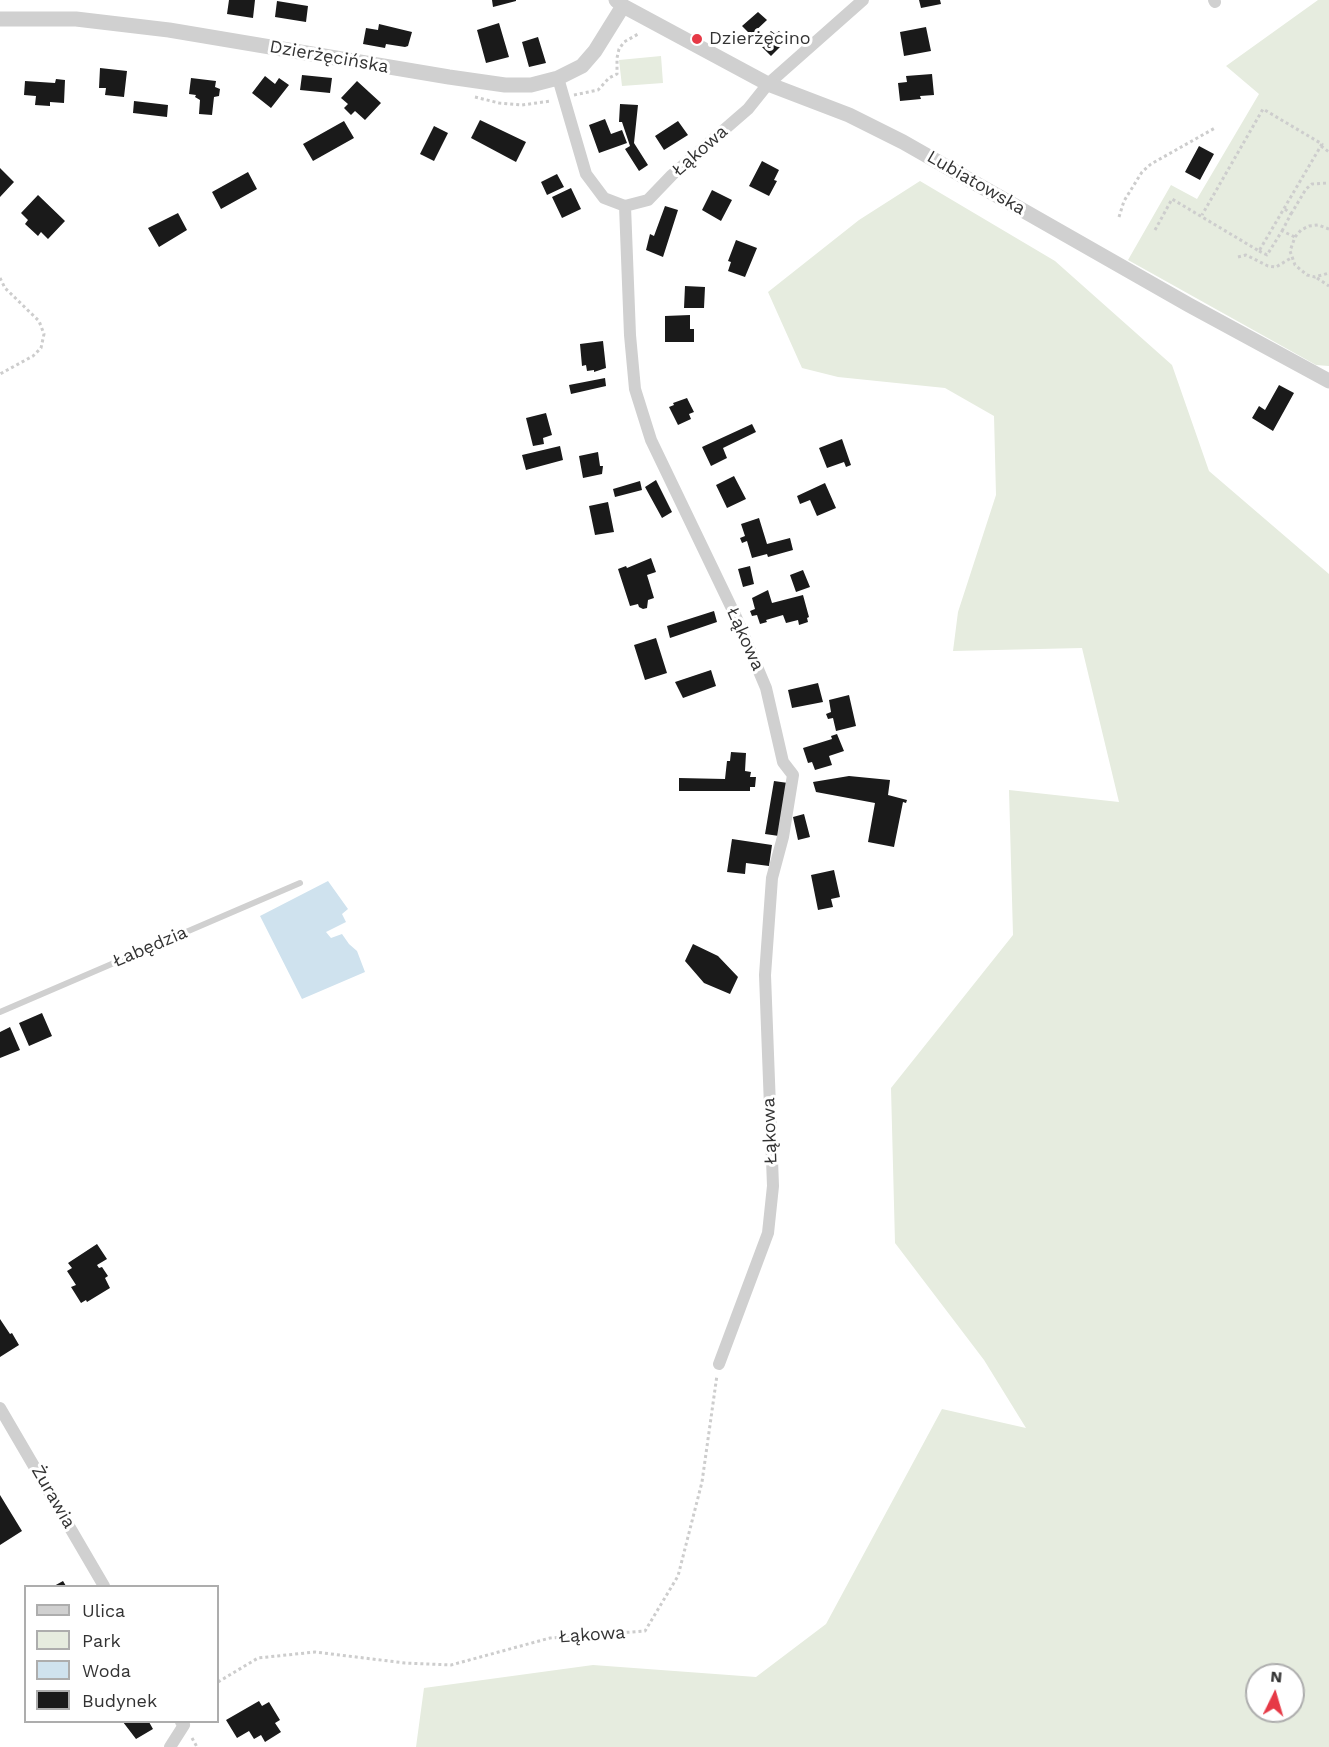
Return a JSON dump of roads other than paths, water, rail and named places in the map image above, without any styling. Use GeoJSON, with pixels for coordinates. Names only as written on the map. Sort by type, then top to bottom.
{"type":"FeatureCollection","features":[{"type":"Feature","properties":{"kind":"street","name":"Łąkowa"},"geometry":{"type":"LineString","coordinates":[[719,1364],[768,1233],[773,1186],[765,975],[772,878],[783,837],[793,775],[783,762],[766,688],[736,617],[651,440],[635,389],[630,335],[625,206],[648,200],[680,168],[747,109],[768,84],[863,0]]}},
{"type":"Feature","properties":{"kind":"street","name":"Lubiatowska"},"geometry":{"type":"LineString","coordinates":[[620,3],[768,84],[849,116],[903,142],[1189,305],[1329,381]]}},
{"type":"Feature","properties":{"kind":"street","name":"Dzierżęcińska"},"geometry":{"type":"LineString","coordinates":[[0,19],[76,19],[170,30],[505,85],[531,85],[558,78],[582,66],[595,51],[620,3]]}},
{"type":"Feature","properties":{"kind":"street"},"geometry":{"type":"LineString","coordinates":[[558,78],[586,174],[604,198],[625,206]]}},
{"type":"Feature","properties":{"kind":"street","name":"Żurawia"},"geometry":{"type":"LineString","coordinates":[[0,1408],[103,1585]]}},
{"type":"Feature","properties":{"kind":"street"},"geometry":{"type":"LineString","coordinates":[[170,1747],[182,1724]]}},
{"type":"Feature","properties":{"kind":"lane","name":"Łabędzia"},"geometry":{"type":"LineString","coordinates":[[0,1012],[300,883]]}},
{"type":"Feature","properties":{"kind":"water"},"geometry":{"type":"Polygon","coordinates":[[[328,881],[348,909],[342,914],[346,922],[326,932],[331,938],[342,934],[357,951],[365,972],[302,999],[260,916],[328,881]]]}},
{"type":"Feature","properties":{"kind":"place","name":"Dzierżęcino"},"geometry":{"type":"Point","coordinates":[697,39]}}]}
